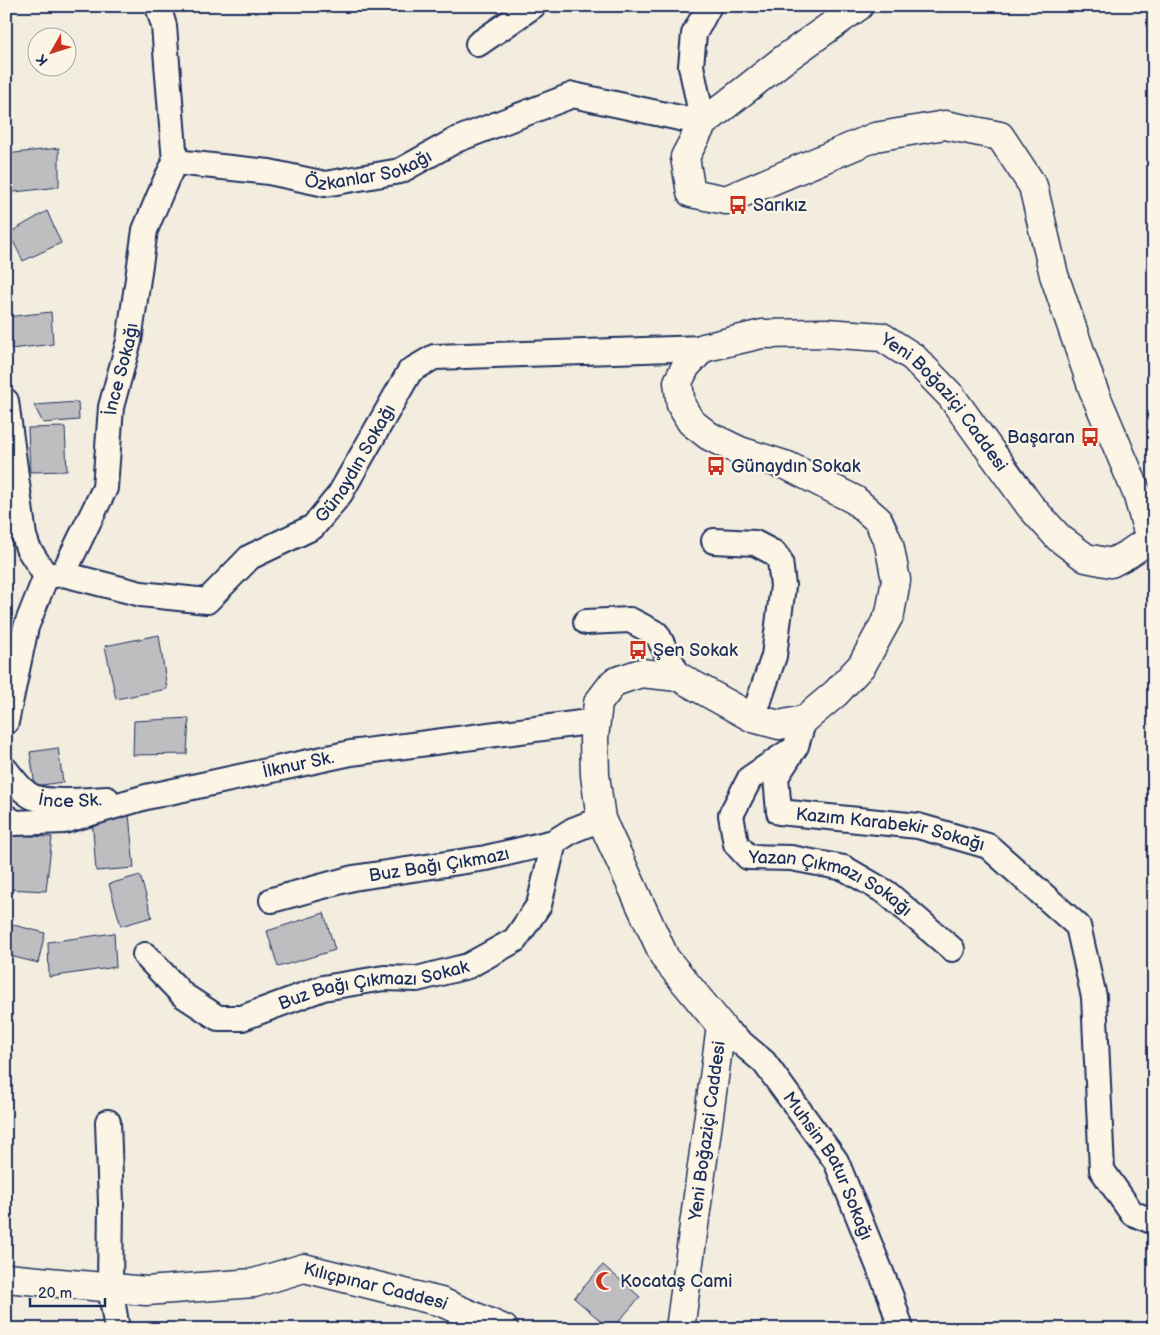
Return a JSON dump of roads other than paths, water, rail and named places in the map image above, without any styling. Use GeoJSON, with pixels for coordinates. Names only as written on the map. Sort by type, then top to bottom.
{"type":"FeatureCollection","features":[{"type":"Feature","properties":{"kind":"street"},"geometry":{"type":"LineString","coordinates":[[158,6],[164,26],[175,162]]}},
{"type":"Feature","properties":{"kind":"street"},"geometry":{"type":"LineString","coordinates":[[478,44],[533,6]]}},
{"type":"Feature","properties":{"kind":"street"},"geometry":{"type":"LineString","coordinates":[[702,123],[691,66],[694,34],[709,6]]}},
{"type":"Feature","properties":{"kind":"street","name":"Yeni Boğaziçi Caddesi"},"geometry":{"type":"LineString","coordinates":[[680,1329],[721,1026],[665,958],[601,819],[595,775],[594,738],[598,703],[614,682],[641,673],[680,677],[753,718],[800,733],[862,665],[890,614],[896,580],[889,544],[878,520],[855,500],[788,466],[740,451],[708,436],[691,422],[681,405],[678,382],[686,366],[703,348],[762,334],[826,332],[882,337],[914,357],[951,396],[1030,506],[1059,538],[1086,558],[1111,563],[1152,543],[1137,493],[1093,389],[1054,275],[1033,186],[1000,136],[945,125],[875,137],[726,200],[691,193],[684,157],[702,123],[783,60],[859,6]]}},
{"type":"Feature","properties":{"kind":"street","name":"Özkanlar Sokağı"},"geometry":{"type":"LineString","coordinates":[[175,162],[269,172],[325,184],[400,171],[456,140],[573,95],[702,123]]}},
{"type":"Feature","properties":{"kind":"street","name":"İnce Sokağı"},"geometry":{"type":"LineString","coordinates":[[54,575],[105,488],[111,407],[129,341],[145,230],[175,162]]}},
{"type":"Feature","properties":{"kind":"street","name":"Günaydın Sokağı"},"geometry":{"type":"LineString","coordinates":[[54,575],[141,594],[206,601],[250,557],[313,527],[340,494],[410,371],[434,358],[703,348]]}},
{"type":"Feature","properties":{"kind":"street"},"geometry":{"type":"LineString","coordinates":[[6,401],[24,536],[28,548],[54,575],[26,627],[6,722]]}},
{"type":"Feature","properties":{"kind":"street"},"geometry":{"type":"LineString","coordinates":[[714,540],[755,543],[774,553],[780,561],[783,586],[774,656],[753,718]]}},
{"type":"Feature","properties":{"kind":"street"},"geometry":{"type":"LineString","coordinates":[[586,622],[630,620],[657,634],[680,677]]}},
{"type":"Feature","properties":{"kind":"street","name":"İlknur Sk."},"geometry":{"type":"LineString","coordinates":[[6,817],[15,823],[64,821],[146,797],[351,753],[596,721]]}},
{"type":"Feature","properties":{"kind":"street","name":"Yazan Çıkmazı Sokağı"},"geometry":{"type":"LineString","coordinates":[[800,733],[750,778],[732,815],[736,844],[748,857],[791,858],[844,868],[887,892],[952,949]]}},
{"type":"Feature","properties":{"kind":"street","name":"Kazım Karabekir Sokağı"},"geometry":{"type":"LineString","coordinates":[[800,733],[776,777],[778,812],[918,826],[988,846],[1078,926],[1094,997],[1102,1170],[1132,1213],[1154,1222]]}},
{"type":"Feature","properties":{"kind":"street","name":"İnce Sk."},"geometry":{"type":"LineString","coordinates":[[6,770],[15,782],[33,797],[64,801],[146,797]]}},
{"type":"Feature","properties":{"kind":"street","name":"Buz Bağı Çıkmazı"},"geometry":{"type":"LineString","coordinates":[[272,900],[353,878],[486,858],[554,842],[573,830],[601,819]]}},
{"type":"Feature","properties":{"kind":"street","name":"Buz Bağı Çıkmazı Sokak"},"geometry":{"type":"LineString","coordinates":[[145,955],[183,995],[218,1018],[242,1018],[323,988],[384,978],[417,979],[468,966],[515,940],[525,926],[539,905],[554,842]]}},
{"type":"Feature","properties":{"kind":"street","name":"Muhsin Batur Sokağı"},"geometry":{"type":"LineString","coordinates":[[721,1026],[764,1062],[836,1161],[892,1297],[901,1329]]}},
{"type":"Feature","properties":{"kind":"street"},"geometry":{"type":"LineString","coordinates":[[108,1122],[111,1203],[110,1287],[117,1329]]}},
{"type":"Feature","properties":{"kind":"street","name":"Kılıçpınar Caddesi"},"geometry":{"type":"LineString","coordinates":[[6,1278],[146,1291],[254,1283],[304,1268],[441,1302],[504,1329]]}},
{"type":"Feature","properties":{"kind":"place","name":"Sarıkız"},"geometry":{"type":"Point","coordinates":[738,205]}},
{"type":"Feature","properties":{"kind":"place","name":"Başaran"},"geometry":{"type":"Point","coordinates":[1090,437]}},
{"type":"Feature","properties":{"kind":"place","name":"Günaydın Sokak"},"geometry":{"type":"Point","coordinates":[716,466]}},
{"type":"Feature","properties":{"kind":"place","name":"Şen Sokak"},"geometry":{"type":"Point","coordinates":[638,650]}},
{"type":"Feature","properties":{"kind":"place","name":"Kocataş Cami"},"geometry":{"type":"Point","coordinates":[605,1281]}}]}
